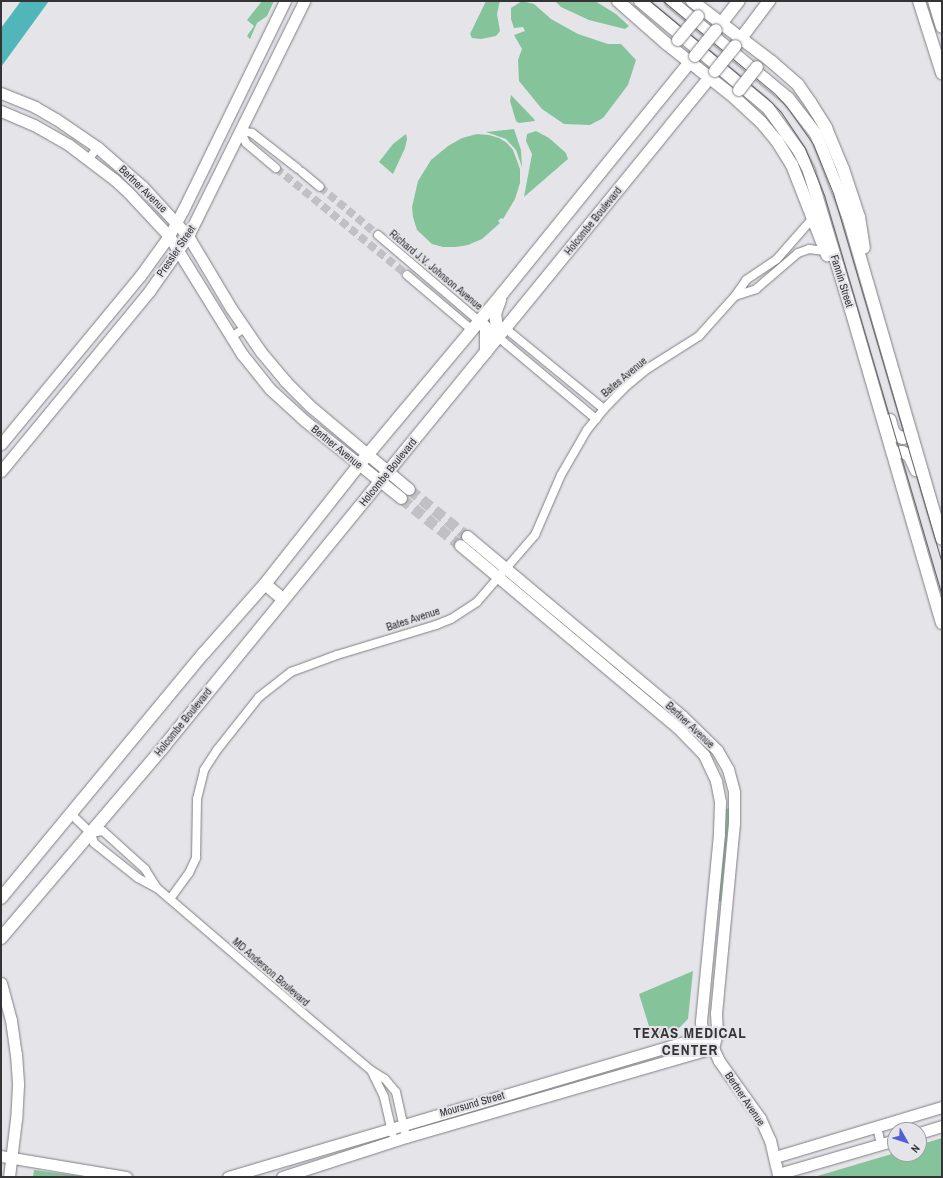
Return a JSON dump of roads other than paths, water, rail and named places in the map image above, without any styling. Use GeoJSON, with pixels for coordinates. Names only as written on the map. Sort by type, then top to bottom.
{"type":"FeatureCollection","features":[{"type":"Feature","properties":{"kind":"main road"},"geometry":{"type":"LineString","coordinates":[[618,1],[658,36],[739,96],[777,141],[792,165],[825,251],[851,310]]}},
{"type":"Feature","properties":{"kind":"main road","name":"Fannin Street"},"geometry":{"type":"LineString","coordinates":[[640,1],[755,95],[783,126],[799,151],[809,171],[869,370],[942,623]]}},
{"type":"Feature","properties":{"kind":"main road"},"geometry":{"type":"LineString","coordinates":[[671,1],[788,98],[816,134],[848,216],[942,539]]}},
{"type":"Feature","properties":{"kind":"main road"},"geometry":{"type":"LineString","coordinates":[[658,36],[678,40],[698,16],[690,1]]}},
{"type":"Feature","properties":{"kind":"main road"},"geometry":{"type":"LineString","coordinates":[[690,1],[738,43],[772,62],[798,85],[826,128],[843,169],[859,217],[873,302]]}},
{"type":"Feature","properties":{"kind":"main road"},"geometry":{"type":"LineString","coordinates":[[1,898],[199,660],[265,584],[359,465],[502,294],[739,1]]}},
{"type":"Feature","properties":{"kind":"main road","name":"Holcombe Boulevard"},"geometry":{"type":"LineString","coordinates":[[1,938],[91,833],[380,482],[738,43],[769,1]]}},
{"type":"Feature","properties":{"kind":"main road"},"geometry":{"type":"LineString","coordinates":[[918,1],[942,73]]}},
{"type":"Feature","properties":{"kind":"main road"},"geometry":{"type":"LineString","coordinates":[[934,1],[942,27]]}},
{"type":"Feature","properties":{"kind":"main road"},"geometry":{"type":"LineString","coordinates":[[739,96],[757,67],[772,62]]}},
{"type":"Feature","properties":{"kind":"main road"},"geometry":{"type":"LineString","coordinates":[[502,294],[495,314],[502,333]]}},
{"type":"Feature","properties":{"kind":"main road"},"geometry":{"type":"LineString","coordinates":[[476,325],[486,328],[486,352]]}},
{"type":"Feature","properties":{"kind":"main road"},"geometry":{"type":"LineString","coordinates":[[869,370],[877,379],[893,431],[897,436],[903,438],[912,435]]}},
{"type":"Feature","properties":{"kind":"main road"},"geometry":{"type":"LineString","coordinates":[[893,453],[902,452],[909,455],[914,462],[923,493],[930,499]]}},
{"type":"Feature","properties":{"kind":"main road"},"geometry":{"type":"LineString","coordinates":[[919,542],[927,549],[942,600]]}},
{"type":"Feature","properties":{"kind":"main road"},"geometry":{"type":"LineString","coordinates":[[265,584],[283,599]]}},
{"type":"Feature","properties":{"kind":"street","name":"Pressler Street"},"geometry":{"type":"LineString","coordinates":[[3,442],[140,276],[169,236],[177,223],[285,1]]}},
{"type":"Feature","properties":{"kind":"street","name":"Pressler Street"},"geometry":{"type":"LineString","coordinates":[[2,469],[105,346],[188,236],[304,1]]}},
{"type":"Feature","properties":{"kind":"street"},"geometry":{"type":"LineString","coordinates":[[275,22],[290,30]]}},
{"type":"Feature","properties":{"kind":"street","name":"Bertner Avenue"},"geometry":{"type":"LineString","coordinates":[[1,93],[35,107],[79,135],[97,147],[142,186],[188,236],[261,352],[290,386],[310,406],[409,489]]}},
{"type":"Feature","properties":{"kind":"street","name":"Bertner Avenue"},"geometry":{"type":"LineString","coordinates":[[1,111],[34,125],[69,145],[89,159],[128,192],[169,236],[242,354],[270,389],[305,421],[401,498]]}},
{"type":"Feature","properties":{"kind":"street"},"geometry":{"type":"LineString","coordinates":[[225,124],[240,131],[252,133],[320,187]]}},
{"type":"Feature","properties":{"kind":"street"},"geometry":{"type":"LineString","coordinates":[[240,131],[246,143],[276,168]]}},
{"type":"Feature","properties":{"kind":"street"},"geometry":{"type":"LineString","coordinates":[[89,159],[97,147]]}},
{"type":"Feature","properties":{"kind":"street","name":"Bates Avenue"},"geometry":{"type":"LineString","coordinates":[[170,899],[189,873],[196,858],[197,799],[204,770],[217,750],[258,697],[290,672],[451,619],[477,602],[535,535],[561,475],[576,447],[604,409],[623,389],[647,370],[699,336],[735,296],[746,280],[776,259],[813,218]]}},
{"type":"Feature","properties":{"kind":"street","name":"Richard J.V. Johnson Avenue"},"geometry":{"type":"LineString","coordinates":[[378,235],[445,292],[476,325]]}},
{"type":"Feature","properties":{"kind":"street","name":"Bates Avenue"},"geometry":{"type":"LineString","coordinates":[[735,296],[756,289],[798,253],[809,249],[825,251]]}},
{"type":"Feature","properties":{"kind":"street","name":"Richard J.V. Johnson Avenue"},"geometry":{"type":"LineString","coordinates":[[407,276],[437,302],[476,325]]}},
{"type":"Feature","properties":{"kind":"street"},"geometry":{"type":"LineString","coordinates":[[437,302],[445,292]]}},
{"type":"Feature","properties":{"kind":"street"},"geometry":{"type":"LineString","coordinates":[[231,337],[245,328]]}},
{"type":"Feature","properties":{"kind":"street"},"geometry":{"type":"LineString","coordinates":[[502,333],[604,409]]}},
{"type":"Feature","properties":{"kind":"street"},"geometry":{"type":"LineString","coordinates":[[502,333],[596,419]]}},
{"type":"Feature","properties":{"kind":"street"},"geometry":{"type":"LineString","coordinates":[[92,335],[105,346]]}},
{"type":"Feature","properties":{"kind":"street"},"geometry":{"type":"LineString","coordinates":[[3,442],[18,451]]}},
{"type":"Feature","properties":{"kind":"street","name":"Bertner Avenue"},"geometry":{"type":"LineString","coordinates":[[467,536],[682,716],[717,750],[728,769],[734,792],[734,823],[726,923],[716,1014],[717,1033],[713,1048]]}},
{"type":"Feature","properties":{"kind":"street","name":"Bertner Avenue"},"geometry":{"type":"LineString","coordinates":[[460,545],[677,727],[704,755],[716,781],[720,802],[719,834],[701,1022],[704,1036],[713,1048],[719,1061],[760,1118],[770,1140],[779,1176]]}},
{"type":"Feature","properties":{"kind":"street","name":"MD Anderson Boulevard"},"geometry":{"type":"LineString","coordinates":[[71,814],[91,833],[94,843],[138,878],[157,888],[372,1071],[385,1079],[396,1092],[406,1137]]}},
{"type":"Feature","properties":{"kind":"street","name":"MD Anderson Boulevard"},"geometry":{"type":"LineString","coordinates":[[91,833],[103,832],[145,869],[157,888]]}},
{"type":"Feature","properties":{"kind":"street"},"geometry":{"type":"LineString","coordinates":[[1,982],[11,1020],[16,1054],[18,1092],[6,1157],[9,1177]]}},
{"type":"Feature","properties":{"kind":"street","name":"Moursund Street"},"geometry":{"type":"LineString","coordinates":[[228,1177],[717,1033]]}},
{"type":"Feature","properties":{"kind":"street","name":"Moursund Street"},"geometry":{"type":"LineString","coordinates":[[282,1177],[406,1137],[713,1048]]}},
{"type":"Feature","properties":{"kind":"street","name":"MD Anderson Boulevard"},"geometry":{"type":"LineString","coordinates":[[372,1071],[384,1097],[394,1141]]}},
{"type":"Feature","properties":{"kind":"street"},"geometry":{"type":"LineString","coordinates":[[775,1157],[942,1107]]}},
{"type":"Feature","properties":{"kind":"street"},"geometry":{"type":"LineString","coordinates":[[927,1131],[942,1126]]}},
{"type":"Feature","properties":{"kind":"street"},"geometry":{"type":"LineString","coordinates":[[877,1127],[881,1144]]}},
{"type":"Feature","properties":{"kind":"street"},"geometry":{"type":"LineString","coordinates":[[779,1176],[887,1142]]}},
{"type":"Feature","properties":{"kind":"street"},"geometry":{"type":"LineString","coordinates":[[6,1157],[126,1177]]}},
{"type":"Feature","properties":{"kind":"water"},"geometry":{"type":"Polygon","coordinates":[[[21,1],[49,1],[1,67],[1,28],[21,1]]]}},
{"type":"Feature","properties":{"kind":"tunnel"},"geometry":{"type":"LineString","coordinates":[[276,168],[407,275]]}},
{"type":"Feature","properties":{"kind":"tunnel"},"geometry":{"type":"LineString","coordinates":[[320,187],[378,235]]}},
{"type":"Feature","properties":{"kind":"tunnel"},"geometry":{"type":"LineString","coordinates":[[409,489],[467,536]]}},
{"type":"Feature","properties":{"kind":"tunnel"},"geometry":{"type":"LineString","coordinates":[[401,498],[460,545]]}},
{"type":"Feature","properties":{"kind":"tram line"},"geometry":{"type":"LineString","coordinates":[[650,1],[768,99],[781,112],[805,148],[824,195],[942,596]]}},
{"type":"Feature","properties":{"kind":"tram line"},"geometry":{"type":"LineString","coordinates":[[663,1],[774,93],[787,107],[813,144],[833,193],[942,564]]}},
{"type":"Feature","properties":{"kind":"district","name":"TEXAS MEDICAL CENTER"},"geometry":{"type":"Point","coordinates":[690,1040]}}]}
